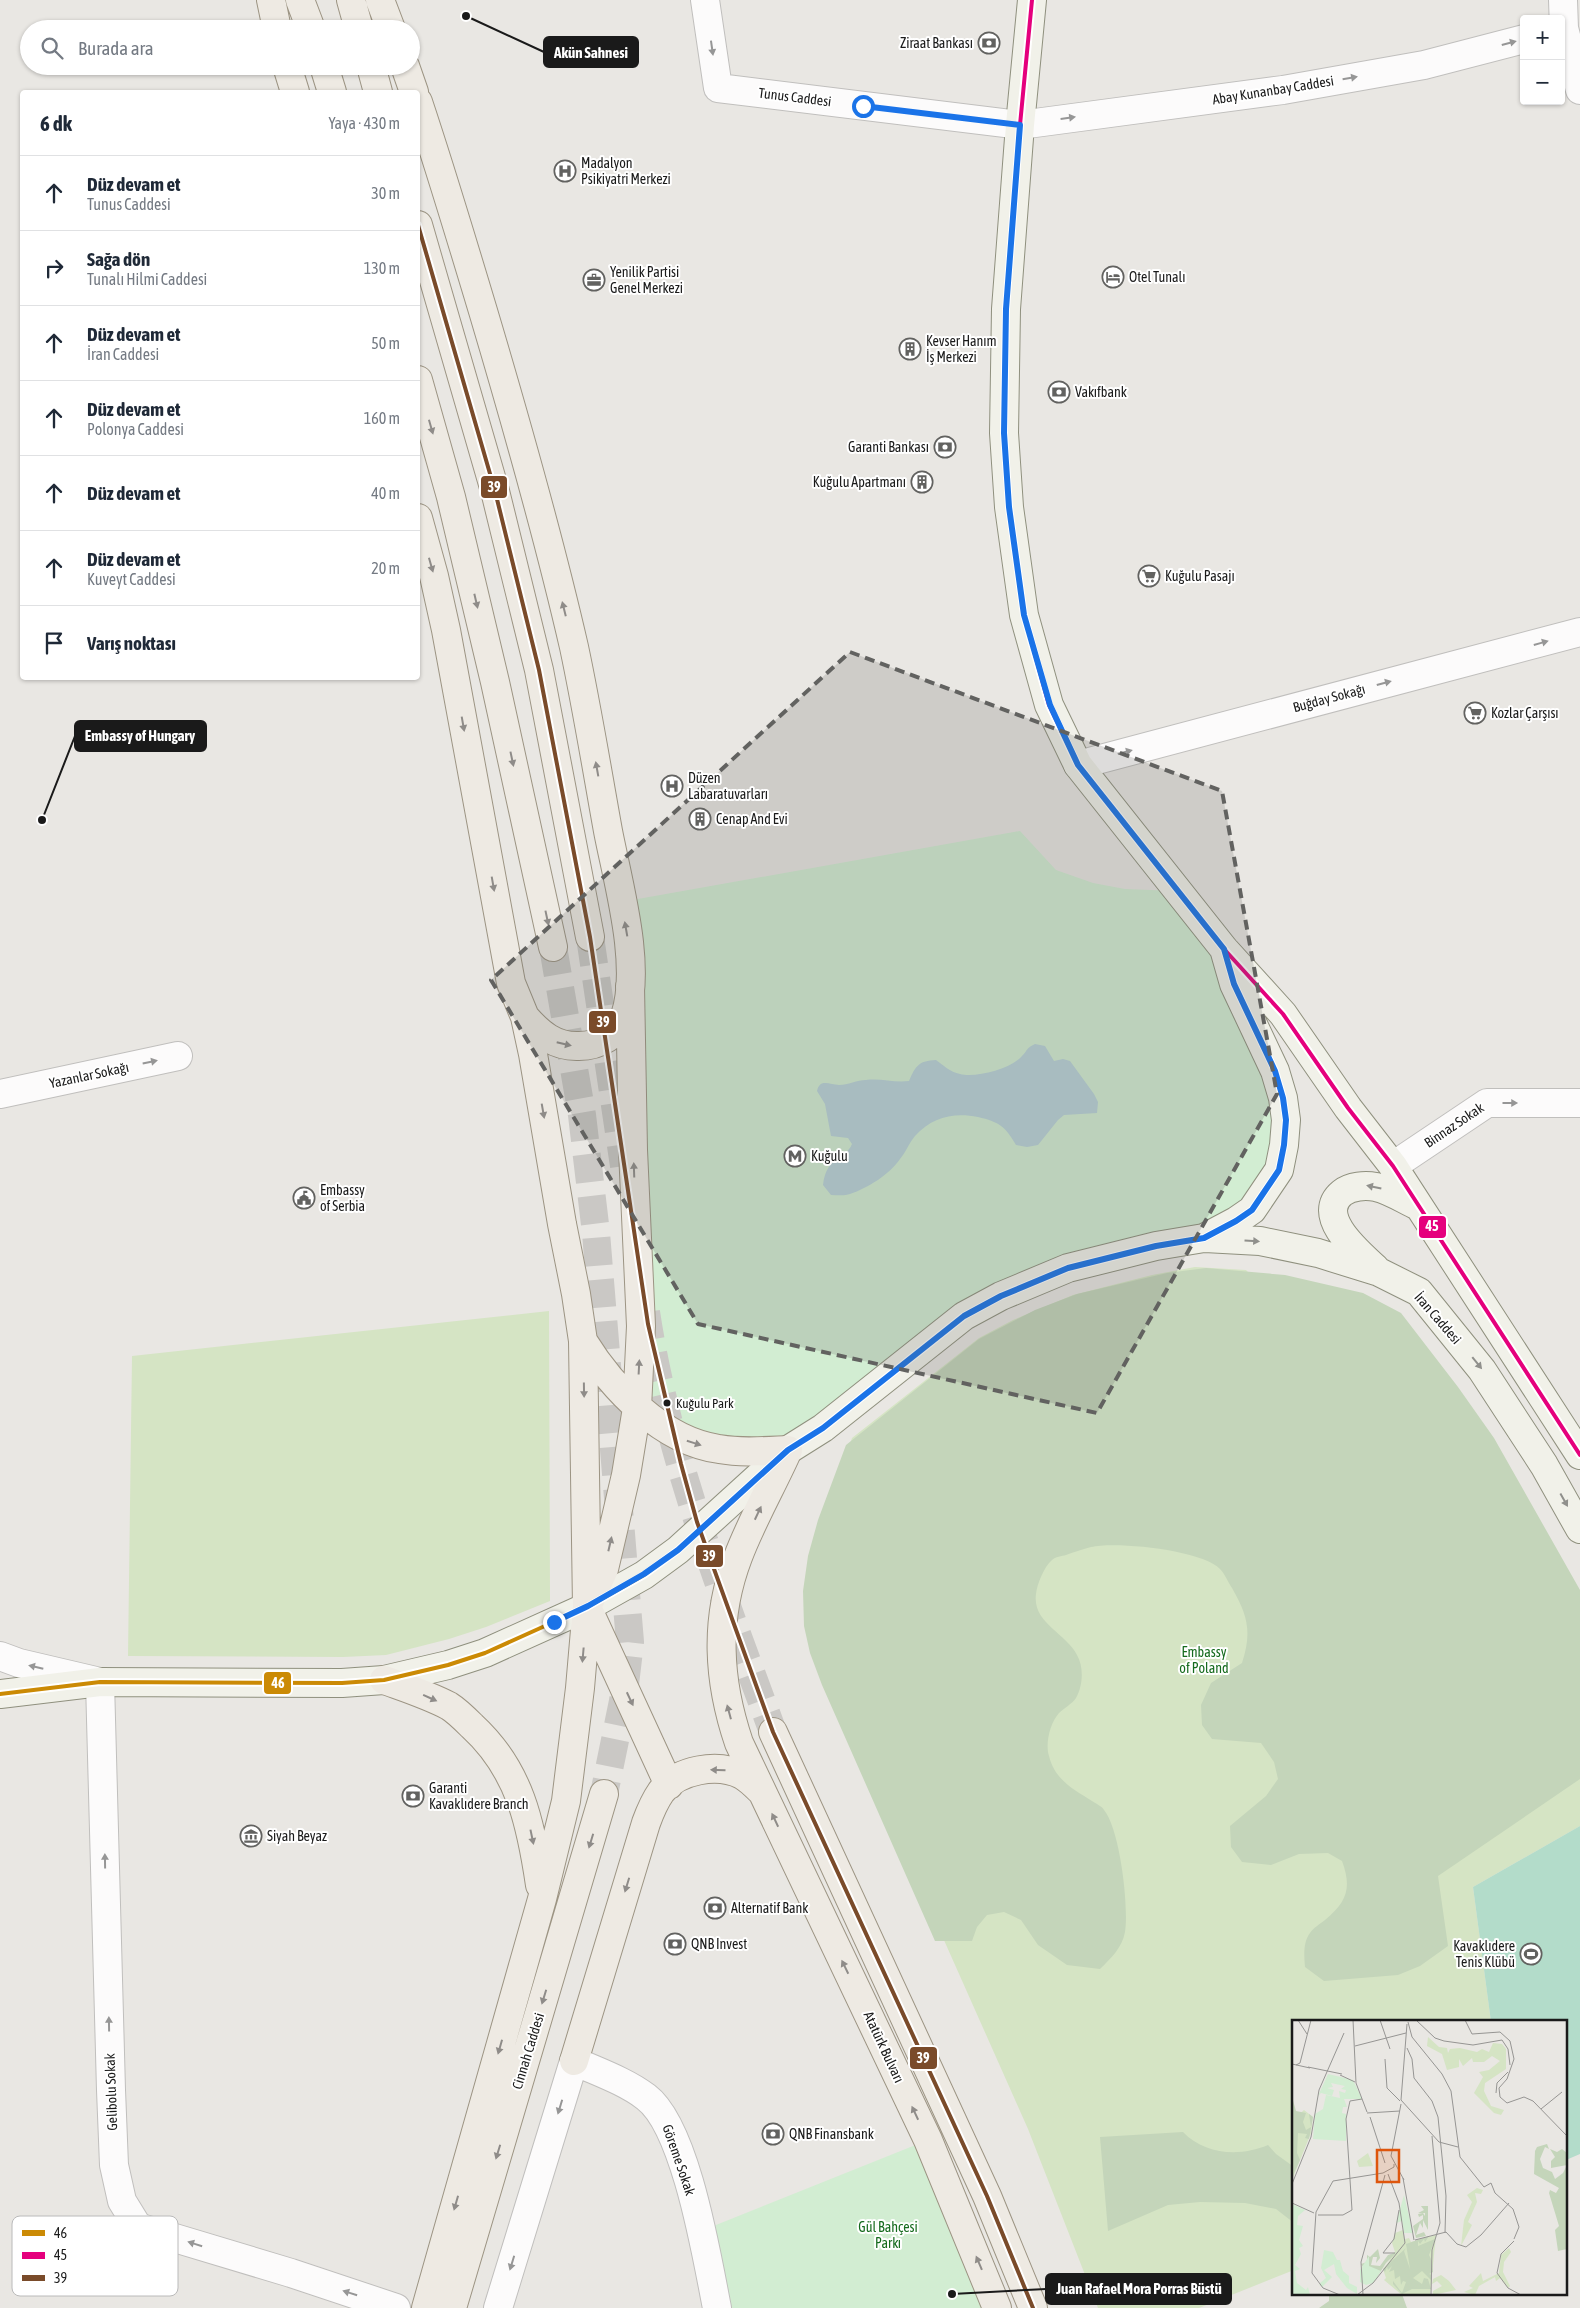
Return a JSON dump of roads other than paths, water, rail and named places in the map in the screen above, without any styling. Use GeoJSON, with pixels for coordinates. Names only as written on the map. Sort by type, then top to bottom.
{"type":"FeatureCollection","features":[{"type":"Feature","properties":{"kind":"main road"},"geometry":{"type":"LineString","coordinates":[[270,0],[276,20]]}},
{"type":"Feature","properties":{"kind":"main road"},"geometry":{"type":"LineString","coordinates":[[300,0],[308,20]]}},
{"type":"Feature","properties":{"kind":"main road"},"geometry":{"type":"LineString","coordinates":[[351,0],[357,20]]}},
{"type":"Feature","properties":{"kind":"main road"},"geometry":{"type":"LineString","coordinates":[[380,0],[388,20]]}},
{"type":"Feature","properties":{"kind":"main road"},"geometry":{"type":"LineString","coordinates":[[1032,0],[1006,309],[1004,433],[1009,507],[1024,615],[1050,705],[1078,765],[1224,949],[1283,1014],[1348,1108],[1393,1166],[1580,1455]]}},
{"type":"Feature","properties":{"kind":"main road"},"geometry":{"type":"LineString","coordinates":[[290,75],[294,90]]}},
{"type":"Feature","properties":{"kind":"main road"},"geometry":{"type":"LineString","coordinates":[[327,75],[331,90]]}},
{"type":"Feature","properties":{"kind":"main road"},"geometry":{"type":"LineString","coordinates":[[373,75],[377,90]]}},
{"type":"Feature","properties":{"kind":"main road"},"geometry":{"type":"LineString","coordinates":[[408,75],[413,90]]}},
{"type":"Feature","properties":{"kind":"main road"},"geometry":{"type":"LineString","coordinates":[[420,108],[501,373],[574,648],[627,938],[630,986],[633,1150],[641,1326],[637,1408],[626,1475],[604,1569],[588,1606],[669,1785]]}},
{"type":"Feature","properties":{"kind":"main road"},"geometry":{"type":"LineString","coordinates":[[420,232],[495,491],[534,651],[590,937]]}},
{"type":"Feature","properties":{"kind":"main road"},"geometry":{"type":"LineString","coordinates":[[420,387],[452,497],[553,946]]}},
{"type":"Feature","properties":{"kind":"main road"},"geometry":{"type":"LineString","coordinates":[[420,525],[446,630],[511,983],[525,1017],[576,1294],[583,1341],[588,1606],[566,1801],[542,1899],[426,2308]]}},
{"type":"Feature","properties":{"kind":"main road"},"geometry":{"type":"LineString","coordinates":[[0,1694],[100,1682],[342,1683],[384,1680],[448,1665],[485,1653],[588,1606],[644,1574],[696,1534],[788,1450],[823,1428],[964,1316],[1001,1296],[1068,1268],[1156,1246],[1204,1238],[1236,1221],[1252,1210],[1279,1170],[1286,1120],[1283,1098],[1275,1071],[1234,984],[1224,949]]}},
{"type":"Feature","properties":{"kind":"main road"},"geometry":{"type":"LineString","coordinates":[[525,1017],[538,1032],[567,1046],[597,1043],[609,1038],[618,1029],[624,1017],[630,986]]}},
{"type":"Feature","properties":{"kind":"main road"},"geometry":{"type":"LineString","coordinates":[[1379,1272],[1350,1244],[1334,1220],[1333,1208],[1337,1198],[1344,1192],[1364,1186],[1378,1187],[1418,1206]]}},
{"type":"Feature","properties":{"kind":"main road","name":"İran Caddesi"},"geometry":{"type":"LineString","coordinates":[[1204,1238],[1260,1241],[1318,1253],[1379,1272],[1419,1292],[1482,1370],[1544,1465],[1580,1529]]}},
{"type":"Feature","properties":{"kind":"main road"},"geometry":{"type":"LineString","coordinates":[[583,1341],[600,1369],[637,1408],[687,1441],[718,1449],[749,1452],[788,1450]]}},
{"type":"Feature","properties":{"kind":"main road","name":"Atatürk Bulvarı"},"geometry":{"type":"LineString","coordinates":[[788,1450],[738,1557],[729,1586],[721,1635],[725,1695],[739,1743],[928,2140],[997,2308]]}},
{"type":"Feature","properties":{"kind":"main road"},"geometry":{"type":"LineString","coordinates":[[384,1680],[450,1707],[481,1734],[493,1748],[514,1782],[524,1806],[533,1838],[542,1899]]}},
{"type":"Feature","properties":{"kind":"main road"},"geometry":{"type":"LineString","coordinates":[[773,1732],[987,2196],[1033,2308]]}},
{"type":"Feature","properties":{"kind":"main road"},"geometry":{"type":"LineString","coordinates":[[574,2061],[646,1823],[662,1790],[686,1775],[699,1770],[717,1769],[744,1776],[760,1790]]}},
{"type":"Feature","properties":{"kind":"main road","name":"Cinnah Caddesi"},"geometry":{"type":"LineString","coordinates":[[452,2308],[604,1794]]}},
{"type":"Feature","properties":{"kind":"street","name":"Tunus Caddesi"},"geometry":{"type":"LineString","coordinates":[[705,0],[718,88],[1020,125]]}},
{"type":"Feature","properties":{"kind":"street"},"geometry":{"type":"LineString","coordinates":[[1563,0],[1580,90]]}},
{"type":"Feature","properties":{"kind":"street","name":"Abay Kunanbay Caddesi"},"geometry":{"type":"LineString","coordinates":[[1020,125],[1283,90],[1424,65],[1520,40]]}},
{"type":"Feature","properties":{"kind":"street","name":"Buğday Sokağı"},"geometry":{"type":"LineString","coordinates":[[1078,765],[1580,632]]}},
{"type":"Feature","properties":{"kind":"street","name":"Yazanlar Sokağı"},"geometry":{"type":"LineString","coordinates":[[0,1094],[178,1056]]}},
{"type":"Feature","properties":{"kind":"street","name":"Binnaz Sokak"},"geometry":{"type":"LineString","coordinates":[[1393,1166],[1487,1103],[1580,1103]]}},
{"type":"Feature","properties":{"kind":"street"},"geometry":{"type":"LineString","coordinates":[[0,1656],[19,1663],[100,1682]]}},
{"type":"Feature","properties":{"kind":"street","name":"Gelibolu Sokak"},"geometry":{"type":"LineString","coordinates":[[100,1682],[114,2165],[122,2201],[131,2216]]}},
{"type":"Feature","properties":{"kind":"street"},"geometry":{"type":"LineString","coordinates":[[498,2308],[574,2061]]}},
{"type":"Feature","properties":{"kind":"street","name":"Göreme Sokak"},"geometry":{"type":"LineString","coordinates":[[574,2061],[628,2086],[647,2098],[662,2114],[674,2139],[691,2192],[717,2308]]}},
{"type":"Feature","properties":{"kind":"street","name":"Gelibolu Sokak"},"geometry":{"type":"LineString","coordinates":[[178,2239],[291,2273],[396,2308]]}},
{"type":"Feature","properties":{"kind":"water"},"geometry":{"type":"Polygon","coordinates":[[[1035,1044],[1045,1046],[1054,1061],[1063,1059],[1070,1061],[1094,1094],[1098,1102],[1097,1113],[1064,1115],[1038,1145],[1027,1147],[1016,1145],[1001,1126],[978,1117],[960,1115],[936,1120],[913,1139],[896,1165],[871,1184],[846,1195],[831,1195],[823,1185],[828,1168],[852,1144],[848,1138],[831,1136],[825,1104],[817,1091],[818,1087],[823,1083],[842,1085],[872,1080],[909,1081],[919,1065],[926,1061],[936,1060],[956,1073],[975,1075],[1010,1065],[1035,1044]]]}},
{"type":"Feature","properties":{"kind":"tunnel"},"geometry":{"type":"LineString","coordinates":[[590,937],[624,1166]]}},
{"type":"Feature","properties":{"kind":"tunnel"},"geometry":{"type":"LineString","coordinates":[[553,947],[582,1115],[596,1233],[630,1642],[623,1701],[604,1794]]}},
{"type":"Feature","properties":{"kind":"tunnel"},"geometry":{"type":"LineString","coordinates":[[646,1312],[668,1420],[699,1525],[773,1732]]}},
{"type":"Feature","properties":{"kind":"place","name":"Akün Sahnesi"},"geometry":{"type":"Point","coordinates":[466,16]}},
{"type":"Feature","properties":{"kind":"place","name":"Ziraat Bankası"},"geometry":{"type":"Point","coordinates":[989,43]}},
{"type":"Feature","properties":{"kind":"place","name":"Madalyon Psikiyatri Merkezi"},"geometry":{"type":"Point","coordinates":[565,171]}},
{"type":"Feature","properties":{"kind":"place","name":"Otel Tunalı"},"geometry":{"type":"Point","coordinates":[1113,277]}},
{"type":"Feature","properties":{"kind":"place","name":"Yenilik Partisi Genel Merkezi"},"geometry":{"type":"Point","coordinates":[594,280]}},
{"type":"Feature","properties":{"kind":"place","name":"Kevser Hanım İş Merkezi"},"geometry":{"type":"Point","coordinates":[910,349]}},
{"type":"Feature","properties":{"kind":"place","name":"Vakıfbank"},"geometry":{"type":"Point","coordinates":[1059,392]}},
{"type":"Feature","properties":{"kind":"place","name":"Garanti Bankası"},"geometry":{"type":"Point","coordinates":[945,447]}},
{"type":"Feature","properties":{"kind":"place","name":"Kuğulu Apartmanı"},"geometry":{"type":"Point","coordinates":[922,482]}},
{"type":"Feature","properties":{"kind":"place","name":"Kuğulu Pasajı"},"geometry":{"type":"Point","coordinates":[1149,576]}},
{"type":"Feature","properties":{"kind":"place","name":"Kozlar Çarşısı"},"geometry":{"type":"Point","coordinates":[1475,713]}},
{"type":"Feature","properties":{"kind":"place","name":"Düzen Labaratuvarları"},"geometry":{"type":"Point","coordinates":[672,786]}},
{"type":"Feature","properties":{"kind":"place","name":"Cenap And Evi"},"geometry":{"type":"Point","coordinates":[700,819]}},
{"type":"Feature","properties":{"kind":"place","name":"Embassy of Hungary"},"geometry":{"type":"Point","coordinates":[42,820]}},
{"type":"Feature","properties":{"kind":"place","name":"Kuğulu"},"geometry":{"type":"Point","coordinates":[795,1156]}},
{"type":"Feature","properties":{"kind":"place","name":"Embassy of Serbia"},"geometry":{"type":"Point","coordinates":[304,1198]}},
{"type":"Feature","properties":{"kind":"place","name":"Kuğulu Park"},"geometry":{"type":"Point","coordinates":[667,1403]}},
{"type":"Feature","properties":{"kind":"place","name":"Garanti Kavaklıdere Branch"},"geometry":{"type":"Point","coordinates":[413,1796]}},
{"type":"Feature","properties":{"kind":"place","name":"Siyah Beyaz"},"geometry":{"type":"Point","coordinates":[251,1836]}},
{"type":"Feature","properties":{"kind":"place","name":"Alternatif Bank"},"geometry":{"type":"Point","coordinates":[715,1908]}},
{"type":"Feature","properties":{"kind":"place","name":"QNB Invest"},"geometry":{"type":"Point","coordinates":[675,1944]}},
{"type":"Feature","properties":{"kind":"place","name":"Kavaklıdere Tenis Klübü"},"geometry":{"type":"Point","coordinates":[1531,1954]}},
{"type":"Feature","properties":{"kind":"place","name":"QNB Finansbank"},"geometry":{"type":"Point","coordinates":[773,2134]}},
{"type":"Feature","properties":{"kind":"place","name":"Juan Rafael Mora Porras Büstü"},"geometry":{"type":"Point","coordinates":[952,2294]}},
{"type":"Feature","properties":{"kind":"park label","name":"Embassy of Poland"},"geometry":{"type":"Point","coordinates":[1204,1660]}},
{"type":"Feature","properties":{"kind":"park label","name":"Gül Bahçesi Parkı"},"geometry":{"type":"Point","coordinates":[888,2236]}}]}
